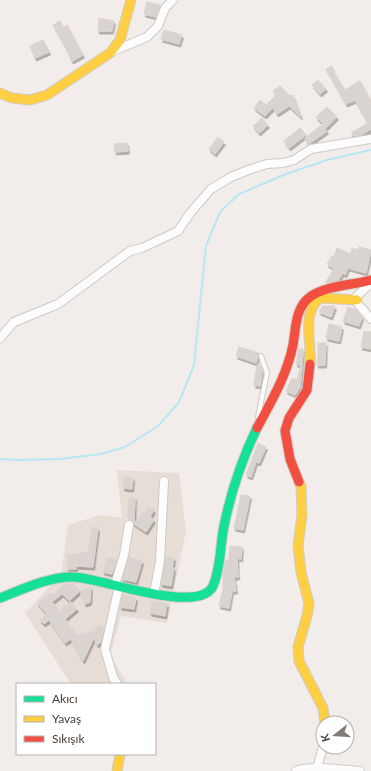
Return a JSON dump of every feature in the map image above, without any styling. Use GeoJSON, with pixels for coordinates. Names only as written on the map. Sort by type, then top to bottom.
{"type":"FeatureCollection","features":[{"type":"Feature","properties":{"kind":"street"},"geometry":{"type":"LineString","coordinates":[[110,53],[120,40],[131,0]]}},
{"type":"Feature","properties":{"kind":"street"},"geometry":{"type":"LineString","coordinates":[[0,93],[12,98],[30,100],[47,95],[110,53],[147,37],[158,26],[165,8],[173,0]]}},
{"type":"Feature","properties":{"kind":"street"},"geometry":{"type":"LineString","coordinates":[[0,338],[14,322],[58,304],[130,251],[142,248],[178,231],[191,212],[211,189],[231,177],[262,166],[294,160],[312,149],[371,139]]}},
{"type":"Feature","properties":{"kind":"street"},"geometry":{"type":"LineString","coordinates":[[0,598],[64,576],[85,578],[168,597],[194,596],[204,594],[211,590],[215,578],[221,539],[240,470],[254,435],[277,392],[291,351],[294,329],[300,309],[310,297],[319,291],[359,284],[371,280]]}},
{"type":"Feature","properties":{"kind":"street"},"geometry":{"type":"LineString","coordinates":[[371,283],[356,297],[358,304],[371,319]]}},
{"type":"Feature","properties":{"kind":"street"},"geometry":{"type":"LineString","coordinates":[[324,715],[323,708],[299,661],[298,648],[309,604],[301,572],[298,546],[302,515],[301,486],[290,459],[285,431],[289,418],[307,390],[311,353],[309,317],[314,302],[320,298],[357,300]]}},
{"type":"Feature","properties":{"kind":"street"},"geometry":{"type":"LineString","coordinates":[[154,594],[160,561],[164,481]]}},
{"type":"Feature","properties":{"kind":"street"},"geometry":{"type":"LineString","coordinates":[[116,683],[113,677],[106,650],[129,525]]}},
{"type":"Feature","properties":{"kind":"street"},"geometry":{"type":"LineString","coordinates":[[117,771],[120,755]]}},
{"type":"Feature","properties":{"kind":"street"},"geometry":{"type":"LineString","coordinates":[[318,768],[321,755]]}},
{"type":"Feature","properties":{"kind":"street"},"geometry":{"type":"LineString","coordinates":[[296,771],[300,769],[318,768],[360,771]]}},
{"type":"Feature","properties":{"kind":"lane"},"geometry":{"type":"LineString","coordinates":[[254,435],[267,373],[261,356]]}},
{"type":"Feature","properties":{"kind":"shaded area"},"geometry":{"type":"Polygon","coordinates":[[[117,470],[179,473],[186,531],[167,623],[121,616],[110,656],[127,683],[70,683],[25,613],[61,575],[68,525],[100,515],[122,518],[117,470]]]}},
{"type":"Feature","properties":{"kind":"building"},"geometry":{"type":"Polygon","coordinates":[[[147,2],[160,5],[156,17],[144,14],[147,2]]]}},
{"type":"Feature","properties":{"kind":"building"},"geometry":{"type":"Polygon","coordinates":[[[99,18],[114,21],[112,31],[98,31],[99,18]]]}},
{"type":"Feature","properties":{"kind":"building"},"geometry":{"type":"Polygon","coordinates":[[[60,21],[63,28],[67,25],[83,55],[72,61],[53,25],[60,21]]]}},
{"type":"Feature","properties":{"kind":"building"},"geometry":{"type":"Polygon","coordinates":[[[164,30],[182,35],[179,44],[161,39],[164,30]]]}},
{"type":"Feature","properties":{"kind":"building"},"geometry":{"type":"Polygon","coordinates":[[[43,40],[49,52],[35,58],[30,46],[43,40]]]}},
{"type":"Feature","properties":{"kind":"building"},"geometry":{"type":"Polygon","coordinates":[[[332,66],[333,71],[345,90],[360,81],[371,101],[371,129],[361,135],[354,136],[351,133],[368,123],[355,100],[346,104],[326,69],[332,66]]]}},
{"type":"Feature","properties":{"kind":"building"},"geometry":{"type":"Polygon","coordinates":[[[318,80],[326,89],[320,94],[312,85],[318,80]]]}},
{"type":"Feature","properties":{"kind":"building"},"geometry":{"type":"Polygon","coordinates":[[[280,86],[290,96],[293,95],[301,117],[289,106],[277,114],[273,108],[265,116],[254,108],[260,100],[266,105],[276,95],[273,91],[280,86]]]}},
{"type":"Feature","properties":{"kind":"building"},"geometry":{"type":"Polygon","coordinates":[[[327,107],[337,117],[325,129],[327,131],[309,144],[305,138],[323,124],[316,117],[327,107]]]}},
{"type":"Feature","properties":{"kind":"building"},"geometry":{"type":"Polygon","coordinates":[[[262,118],[268,125],[259,133],[253,126],[262,118]]]}},
{"type":"Feature","properties":{"kind":"building"},"geometry":{"type":"Polygon","coordinates":[[[300,128],[306,135],[289,148],[284,141],[300,128]]]}},
{"type":"Feature","properties":{"kind":"building"},"geometry":{"type":"Polygon","coordinates":[[[218,137],[224,142],[215,154],[209,149],[218,137]]]}},
{"type":"Feature","properties":{"kind":"building"},"geometry":{"type":"Polygon","coordinates":[[[127,143],[128,151],[115,152],[114,144],[127,143]]]}},
{"type":"Feature","properties":{"kind":"building"},"geometry":{"type":"Polygon","coordinates":[[[359,247],[371,250],[366,273],[348,268],[345,275],[343,273],[338,280],[325,283],[334,269],[327,264],[332,256],[334,257],[337,248],[351,254],[352,248],[359,250],[359,247]]]}},
{"type":"Feature","properties":{"kind":"building"},"geometry":{"type":"Polygon","coordinates":[[[323,306],[335,306],[331,317],[319,312],[323,306]]]}},
{"type":"Feature","properties":{"kind":"building"},"geometry":{"type":"Polygon","coordinates":[[[348,307],[356,310],[362,317],[359,326],[343,321],[348,307]]]}},
{"type":"Feature","properties":{"kind":"building"},"geometry":{"type":"Polygon","coordinates":[[[329,324],[342,327],[339,341],[326,338],[329,324]]]}},
{"type":"Feature","properties":{"kind":"building"},"geometry":{"type":"Polygon","coordinates":[[[364,331],[371,332],[371,349],[361,347],[364,331]]]}},
{"type":"Feature","properties":{"kind":"building"},"geometry":{"type":"Polygon","coordinates":[[[318,343],[326,343],[325,365],[317,365],[318,343]]]}},
{"type":"Feature","properties":{"kind":"building"},"geometry":{"type":"Polygon","coordinates":[[[239,347],[259,353],[256,363],[236,356],[239,347]]]}},
{"type":"Feature","properties":{"kind":"building"},"geometry":{"type":"Polygon","coordinates":[[[299,349],[303,349],[303,353],[300,387],[295,395],[286,391],[292,378],[297,380],[301,365],[296,364],[299,349]]]}},
{"type":"Feature","properties":{"kind":"building"},"geometry":{"type":"Polygon","coordinates":[[[257,365],[261,365],[262,370],[260,386],[254,385],[257,365]]]}},
{"type":"Feature","properties":{"kind":"building"},"geometry":{"type":"Polygon","coordinates":[[[258,443],[266,447],[259,463],[256,462],[251,477],[246,475],[258,443]]]}},
{"type":"Feature","properties":{"kind":"building"},"geometry":{"type":"Polygon","coordinates":[[[124,477],[133,478],[132,489],[123,488],[124,477]]]}},
{"type":"Feature","properties":{"kind":"building"},"geometry":{"type":"Polygon","coordinates":[[[241,495],[250,496],[243,530],[234,528],[241,495]]]}},
{"type":"Feature","properties":{"kind":"building"},"geometry":{"type":"Polygon","coordinates":[[[129,497],[135,498],[134,524],[128,519],[129,497]]]}},
{"type":"Feature","properties":{"kind":"building"},"geometry":{"type":"Polygon","coordinates":[[[149,507],[154,510],[150,517],[154,520],[146,532],[134,524],[149,507]]]}},
{"type":"Feature","properties":{"kind":"building"},"geometry":{"type":"Polygon","coordinates":[[[92,527],[98,528],[93,567],[76,566],[76,569],[67,569],[68,554],[81,554],[82,552],[88,552],[92,527]]]}},
{"type":"Feature","properties":{"kind":"building"},"geometry":{"type":"Polygon","coordinates":[[[230,546],[242,547],[241,559],[237,558],[238,577],[234,577],[236,591],[232,591],[229,608],[219,606],[223,589],[223,575],[226,560],[229,560],[230,546]]]}},
{"type":"Feature","properties":{"kind":"building"},"geometry":{"type":"Polygon","coordinates":[[[129,557],[142,561],[136,582],[122,579],[129,557]]]}},
{"type":"Feature","properties":{"kind":"building"},"geometry":{"type":"Polygon","coordinates":[[[166,557],[174,558],[171,586],[161,584],[166,557]]]}},
{"type":"Feature","properties":{"kind":"building"},"geometry":{"type":"Polygon","coordinates":[[[107,558],[117,560],[112,574],[103,572],[107,558]]]}},
{"type":"Feature","properties":{"kind":"building"},"geometry":{"type":"Polygon","coordinates":[[[73,584],[80,591],[69,601],[62,594],[52,602],[59,611],[71,602],[77,609],[65,619],[77,636],[84,632],[85,635],[93,630],[96,634],[94,637],[98,635],[95,629],[101,625],[104,630],[101,642],[97,645],[94,638],[83,661],[71,639],[65,643],[49,620],[44,624],[40,620],[47,614],[37,603],[51,593],[53,595],[64,585],[73,584]]]}},
{"type":"Feature","properties":{"kind":"building"},"geometry":{"type":"Polygon","coordinates":[[[91,587],[90,602],[85,604],[80,592],[91,587]]]}},
{"type":"Feature","properties":{"kind":"building"},"geometry":{"type":"Polygon","coordinates":[[[123,595],[136,598],[134,609],[120,607],[123,595]]]}},
{"type":"Feature","properties":{"kind":"building"},"geometry":{"type":"Polygon","coordinates":[[[152,601],[167,604],[165,616],[150,613],[152,601]]]}},
{"type":"Feature","properties":{"kind":"waterway"},"geometry":{"type":"LineString","coordinates":[[0,459],[60,459],[101,454],[125,447],[158,426],[179,402],[194,365],[206,246],[220,212],[239,194],[286,174],[327,160],[371,150]]}},
{"type":"Feature","properties":{"kind":"traffic: fast"},"geometry":{"type":"LineString","coordinates":[[0,598],[45,581],[64,577],[86,579],[148,593],[169,596],[189,597],[204,594],[213,586],[216,579],[224,526],[230,501],[242,464],[257,428]]}},
{"type":"Feature","properties":{"kind":"traffic: slow"},"geometry":{"type":"LineString","coordinates":[[0,93],[12,98],[30,100],[47,95],[110,53],[120,40],[131,0]]}},
{"type":"Feature","properties":{"kind":"traffic: slow"},"geometry":{"type":"LineString","coordinates":[[310,364],[309,320],[314,304],[320,298],[357,300]]}},
{"type":"Feature","properties":{"kind":"traffic: slow"},"geometry":{"type":"LineString","coordinates":[[299,482],[301,486],[302,515],[298,546],[301,572],[309,604],[298,647],[299,661],[323,708],[324,715]]}},
{"type":"Feature","properties":{"kind":"traffic: slow"},"geometry":{"type":"LineString","coordinates":[[117,771],[120,755]]}},
{"type":"Feature","properties":{"kind":"traffic: jam"},"geometry":{"type":"LineString","coordinates":[[257,428],[287,367],[301,307],[310,297],[323,290],[371,280]]}},
{"type":"Feature","properties":{"kind":"traffic: jam"},"geometry":{"type":"LineString","coordinates":[[299,482],[290,459],[285,431],[289,418],[307,390],[310,364]]}}]}
